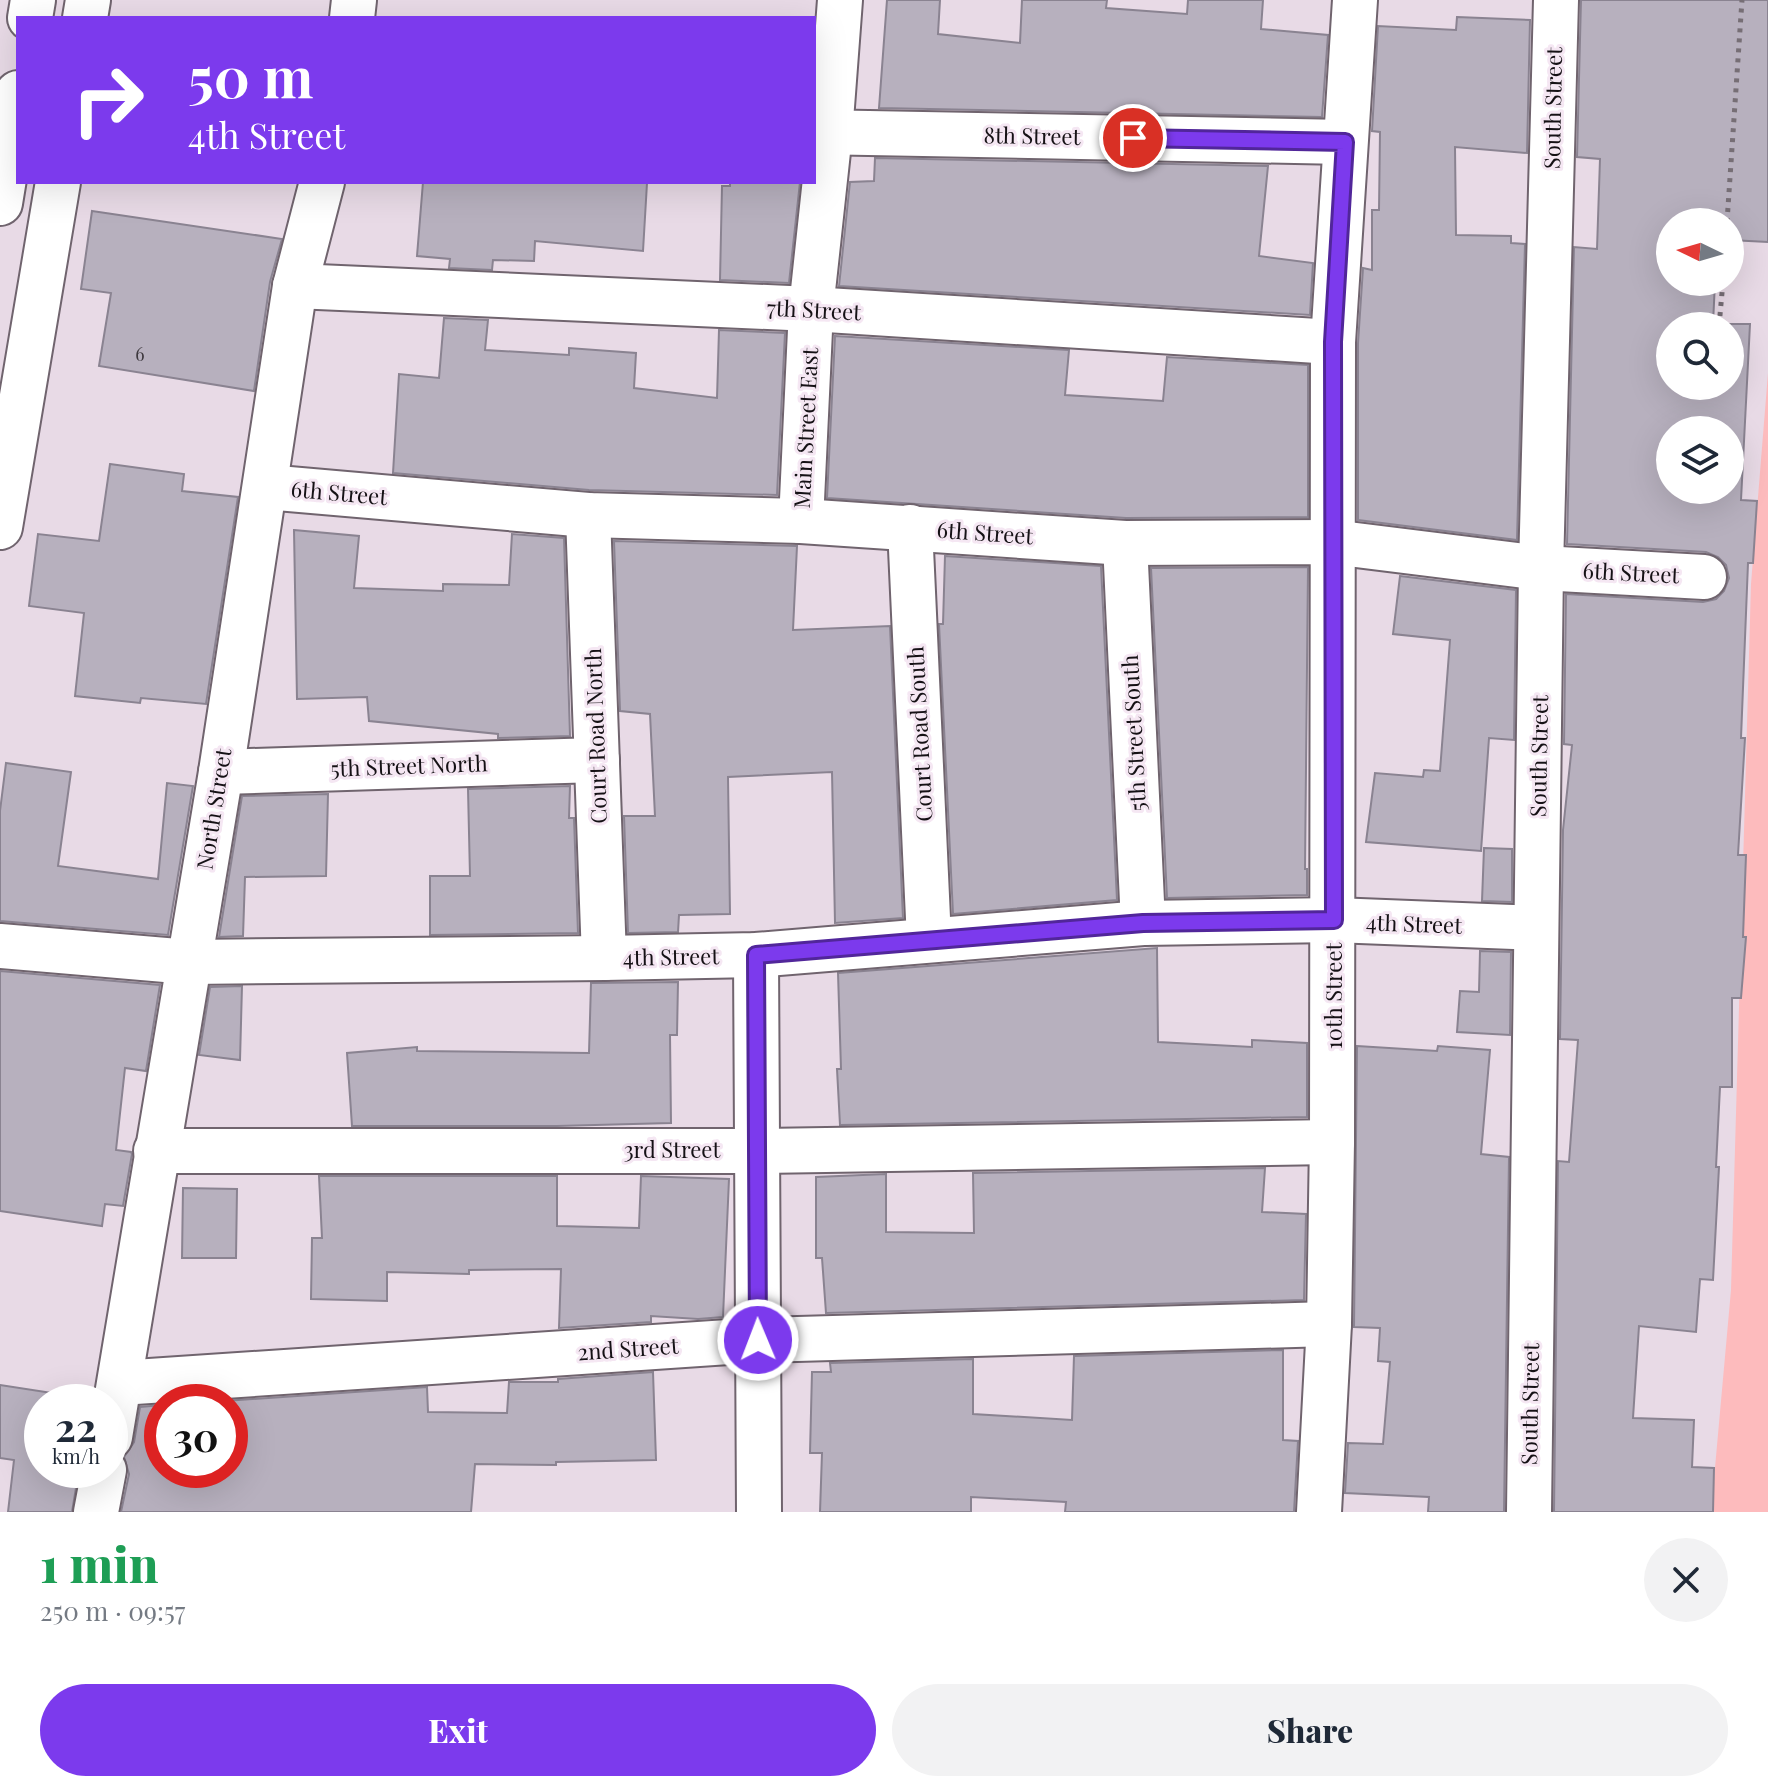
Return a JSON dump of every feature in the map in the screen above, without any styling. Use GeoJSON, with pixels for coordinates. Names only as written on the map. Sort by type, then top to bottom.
{"type":"FeatureCollection","features":[{"type":"Feature","properties":{"kind":"street","name":"Main Street East"},"geometry":{"type":"LineString","coordinates":[[801,521],[822,132],[840,0]]}},
{"type":"Feature","properties":{"kind":"street","name":"10th Street"},"geometry":{"type":"LineString","coordinates":[[1319,1512],[1329,1324],[1332,1142],[1333,342],[1355,0]]}},
{"type":"Feature","properties":{"kind":"street","name":"South Street"},"geometry":{"type":"LineString","coordinates":[[1529,1512],[1541,568],[1556,0]]}},
{"type":"Feature","properties":{"kind":"street"},"geometry":{"type":"LineString","coordinates":[[0,203],[16,105]]}},
{"type":"Feature","properties":{"kind":"street","name":"8th Street"},"geometry":{"type":"LineString","coordinates":[[822,132],[1345,142]]}},
{"type":"Feature","properties":{"kind":"street"},"geometry":{"type":"LineString","coordinates":[[0,527],[58,184]]}},
{"type":"Feature","properties":{"kind":"street","name":"North Street"},"geometry":{"type":"LineString","coordinates":[[120,1383],[221,772],[295,286],[321,184]]}},
{"type":"Feature","properties":{"kind":"street","name":"7th Street"},"geometry":{"type":"LineString","coordinates":[[295,286],[811,309],[1333,342]]}},
{"type":"Feature","properties":{"kind":"street","name":"6th Street"},"geometry":{"type":"LineString","coordinates":[[266,487],[588,515],[801,521],[1125,543],[1332,542],[1541,568],[1704,577]]}},
{"type":"Feature","properties":{"kind":"street","name":"Court Road North"},"geometry":{"type":"LineString","coordinates":[[588,515],[604,958]]}},
{"type":"Feature","properties":{"kind":"street","name":"Court Road South"},"geometry":{"type":"LineString","coordinates":[[910,527],[929,940]]}},
{"type":"Feature","properties":{"kind":"street","name":"5th Street South"},"geometry":{"type":"LineString","coordinates":[[1125,543],[1143,923]]}},
{"type":"Feature","properties":{"kind":"street","name":"5th Street North"},"geometry":{"type":"LineString","coordinates":[[221,772],[597,760]]}},
{"type":"Feature","properties":{"kind":"street","name":"4th Street"},"geometry":{"type":"LineString","coordinates":[[0,946],[189,962],[604,958],[756,955],[1143,923],[1334,920],[1536,928]]}},
{"type":"Feature","properties":{"kind":"street"},"geometry":{"type":"LineString","coordinates":[[756,955],[759,1512]]}},
{"type":"Feature","properties":{"kind":"street","name":"3rd Street"},"geometry":{"type":"LineString","coordinates":[[156,1151],[757,1151],[1332,1142]]}},
{"type":"Feature","properties":{"kind":"street","name":"2nd Street"},"geometry":{"type":"LineString","coordinates":[[120,1383],[758,1340],[1329,1324]]}},
{"type":"Feature","properties":{"kind":"street"},"geometry":{"type":"LineString","coordinates":[[96,1512],[101,1488]]}},
{"type":"Feature","properties":{"kind":"path"},"geometry":{"type":"LineString","coordinates":[[1728,208],[1742,0]]}},
{"type":"Feature","properties":{"kind":"shaded area"},"geometry":{"type":"Polygon","coordinates":[[[1768,373],[1768,1512],[1711,1512],[1731,1290],[1751,584],[1768,373]]]}},
{"type":"Feature","properties":{"kind":"building"},"geometry":{"type":"Polygon","coordinates":[[[887,0],[940,0],[938,34],[1020,43],[1022,0],[1107,0],[1106,8],[1187,14],[1188,0],[1263,0],[1261,29],[1328,35],[1322,117],[879,108],[887,0]]]}},
{"type":"Feature","properties":{"kind":"building"},"geometry":{"type":"Polygon","coordinates":[[[1581,0],[1768,0],[1768,242],[1744,241],[1744,208],[1656,208],[1656,296],[1714,296],[1714,312],[1656,312],[1656,400],[1744,400],[1744,324],[1750,324],[1744,441],[1744,416],[1656,416],[1656,504],[1744,504],[1744,500],[1757,501],[1753,563],[1748,563],[1741,738],[1745,738],[1738,855],[1746,855],[1743,937],[1746,937],[1741,998],[1732,998],[1732,1087],[1720,1087],[1713,1280],[1700,1279],[1696,1332],[1639,1326],[1633,1418],[1694,1420],[1692,1467],[1714,1468],[1713,1512],[1554,1512],[1558,1161],[1569,1162],[1578,1040],[1560,1039],[1563,830],[1572,745],[1564,744],[1566,594],[1703,602],[1716,599],[1724,591],[1729,578],[1726,565],[1706,552],[1567,544],[1574,247],[1597,249],[1600,159],[1577,157],[1581,0]]]}},
{"type":"Feature","properties":{"kind":"building"},"geometry":{"type":"Polygon","coordinates":[[[1457,17],[1530,20],[1527,153],[1455,147],[1456,235],[1511,236],[1511,243],[1525,244],[1517,540],[1358,520],[1358,343],[1363,268],[1372,270],[1372,210],[1379,210],[1380,132],[1372,131],[1378,26],[1456,30],[1457,17]]]}},
{"type":"Feature","properties":{"kind":"building"},"geometry":{"type":"Polygon","coordinates":[[[875,158],[1268,166],[1259,256],[1313,263],[1310,315],[839,286],[850,182],[874,181],[875,158]]]}},
{"type":"Feature","properties":{"kind":"building"},"geometry":{"type":"Polygon","coordinates":[[[423,184],[647,184],[643,251],[535,241],[534,261],[493,260],[492,270],[449,268],[450,259],[417,256],[423,184]]]}},
{"type":"Feature","properties":{"kind":"building"},"geometry":{"type":"Polygon","coordinates":[[[800,184],[789,283],[720,280],[722,186],[800,184]]]}},
{"type":"Feature","properties":{"kind":"building"},"geometry":{"type":"Polygon","coordinates":[[[92,211],[282,239],[270,282],[254,391],[99,366],[111,293],[81,289],[92,211]]]}},
{"type":"Feature","properties":{"kind":"building"},"geometry":{"type":"Polygon","coordinates":[[[444,318],[488,320],[485,350],[569,355],[569,348],[636,353],[634,388],[717,398],[719,330],[785,333],[777,495],[589,490],[393,473],[399,374],[439,378],[444,318]]]}},
{"type":"Feature","properties":{"kind":"building"},"geometry":{"type":"Polygon","coordinates":[[[835,336],[1069,350],[1065,395],[1163,401],[1167,357],[1308,365],[1308,517],[1126,518],[827,498],[835,336]]]}},
{"type":"Feature","properties":{"kind":"building"},"geometry":{"type":"Polygon","coordinates":[[[110,464],[184,474],[182,491],[238,497],[206,704],[141,698],[140,703],[75,696],[84,613],[29,606],[38,534],[99,541],[110,464]]]}},
{"type":"Feature","properties":{"kind":"building"},"geometry":{"type":"Polygon","coordinates":[[[294,530],[359,536],[354,588],[443,591],[443,584],[509,585],[512,534],[564,538],[570,736],[498,738],[498,734],[369,721],[367,697],[297,699],[294,530]]]}},
{"type":"Feature","properties":{"kind":"building"},"geometry":{"type":"Polygon","coordinates":[[[614,541],[797,546],[793,630],[890,626],[903,918],[835,923],[832,772],[728,777],[730,914],[679,915],[678,932],[628,933],[624,816],[655,816],[650,714],[620,711],[614,541]]]}},
{"type":"Feature","properties":{"kind":"building"},"geometry":{"type":"Polygon","coordinates":[[[945,556],[1101,566],[1117,900],[953,914],[939,624],[943,624],[945,556]]]}},
{"type":"Feature","properties":{"kind":"building"},"geometry":{"type":"Polygon","coordinates":[[[1308,567],[1307,895],[1167,898],[1151,568],[1308,567]]]}},
{"type":"Feature","properties":{"kind":"building"},"geometry":{"type":"Polygon","coordinates":[[[1400,576],[1516,590],[1514,740],[1489,738],[1481,851],[1366,842],[1375,773],[1423,777],[1424,770],[1440,771],[1450,640],[1393,634],[1400,576]]]}},
{"type":"Feature","properties":{"kind":"building"},"geometry":{"type":"Polygon","coordinates":[[[6,763],[71,772],[58,866],[158,879],[167,783],[193,786],[168,935],[0,921],[0,811],[6,763]]]}},
{"type":"Feature","properties":{"kind":"building"},"geometry":{"type":"Polygon","coordinates":[[[570,786],[569,818],[574,818],[578,933],[430,935],[430,876],[470,876],[468,789],[570,786]]]}},
{"type":"Feature","properties":{"kind":"building"},"geometry":{"type":"Polygon","coordinates":[[[328,794],[326,876],[245,877],[243,936],[219,937],[242,796],[328,794]]]}},
{"type":"Feature","properties":{"kind":"building"},"geometry":{"type":"Polygon","coordinates":[[[1484,848],[1512,849],[1512,902],[1482,901],[1484,848]]]}},
{"type":"Feature","properties":{"kind":"building"},"geometry":{"type":"Polygon","coordinates":[[[1157,948],[1158,1042],[1252,1047],[1252,1040],[1307,1043],[1307,1117],[840,1125],[838,973],[1157,948]]]}},
{"type":"Feature","properties":{"kind":"building"},"geometry":{"type":"Polygon","coordinates":[[[1480,951],[1511,952],[1510,1035],[1457,1032],[1460,991],[1479,992],[1480,951]]]}},
{"type":"Feature","properties":{"kind":"building"},"geometry":{"type":"Polygon","coordinates":[[[0,971],[160,985],[146,1071],[125,1068],[116,1150],[132,1154],[123,1206],[105,1204],[102,1226],[0,1211],[0,971]]]}},
{"type":"Feature","properties":{"kind":"building"},"geometry":{"type":"Polygon","coordinates":[[[678,982],[677,1035],[670,1035],[671,1123],[352,1126],[347,1053],[417,1047],[417,1051],[589,1053],[591,983],[678,982]]]}},
{"type":"Feature","properties":{"kind":"building"},"geometry":{"type":"Polygon","coordinates":[[[242,986],[240,1060],[199,1055],[210,987],[242,986]]]}},
{"type":"Feature","properties":{"kind":"building"},"geometry":{"type":"Polygon","coordinates":[[[1357,1046],[1437,1051],[1438,1046],[1490,1050],[1481,1154],[1509,1157],[1504,1512],[1428,1512],[1429,1497],[1345,1493],[1348,1443],[1383,1444],[1390,1362],[1378,1361],[1380,1328],[1354,1327],[1357,1046]]]}},
{"type":"Feature","properties":{"kind":"building"},"geometry":{"type":"Polygon","coordinates":[[[1265,1168],[1262,1212],[1306,1214],[1304,1300],[826,1313],[822,1258],[816,1258],[816,1177],[886,1174],[886,1232],[974,1233],[973,1173],[1265,1168]]]}},
{"type":"Feature","properties":{"kind":"building"},"geometry":{"type":"Polygon","coordinates":[[[319,1176],[557,1176],[557,1226],[639,1228],[641,1176],[729,1179],[723,1317],[651,1316],[651,1322],[559,1328],[561,1269],[469,1270],[469,1274],[387,1272],[387,1301],[311,1299],[312,1238],[322,1238],[319,1176]]]}},
{"type":"Feature","properties":{"kind":"building"},"geometry":{"type":"Polygon","coordinates":[[[183,1188],[237,1189],[236,1258],[182,1258],[183,1188]]]}},
{"type":"Feature","properties":{"kind":"building"},"geometry":{"type":"Polygon","coordinates":[[[1283,1350],[1283,1440],[1298,1441],[1294,1512],[1065,1512],[1066,1502],[971,1497],[971,1512],[820,1512],[822,1453],[810,1453],[812,1372],[831,1372],[830,1363],[973,1359],[973,1414],[1072,1420],[1074,1356],[1283,1350]]]}},
{"type":"Feature","properties":{"kind":"building"},"geometry":{"type":"Polygon","coordinates":[[[653,1372],[656,1460],[556,1462],[556,1465],[475,1464],[471,1512],[121,1512],[128,1488],[128,1451],[134,1442],[140,1407],[144,1407],[144,1488],[248,1488],[248,1399],[427,1387],[428,1412],[507,1413],[509,1382],[558,1382],[558,1379],[653,1372]]]}},
{"type":"Feature","properties":{"kind":"building"},"geometry":{"type":"Polygon","coordinates":[[[0,1385],[24,1389],[24,1488],[76,1488],[72,1512],[8,1512],[14,1460],[0,1458],[0,1385]]]}},
{"type":"Feature","properties":{"kind":"route"},"geometry":{"type":"LineString","coordinates":[[758,1340],[756,955],[1143,923],[1334,920],[1333,342],[1345,142],[1133,138]]}}]}
